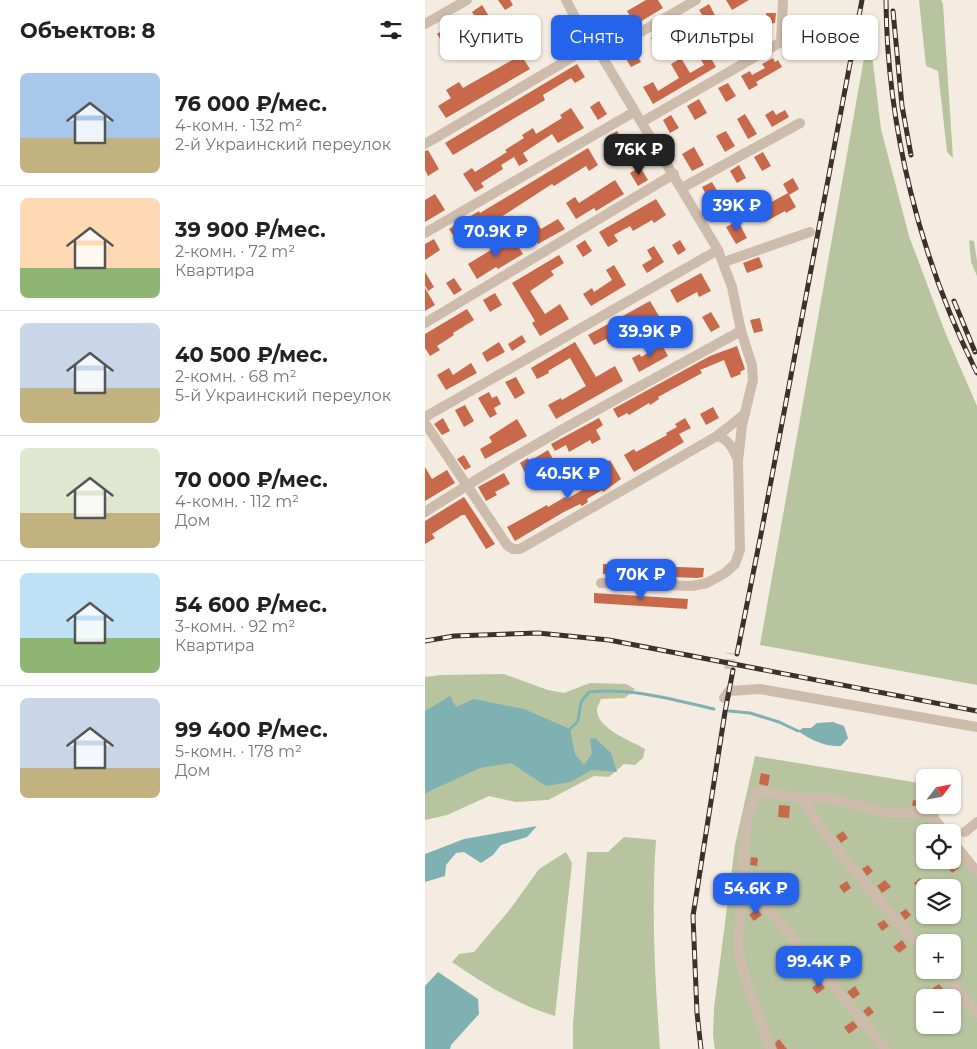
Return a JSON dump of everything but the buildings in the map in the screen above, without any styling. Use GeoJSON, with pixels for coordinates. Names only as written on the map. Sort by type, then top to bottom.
{"type":"FeatureCollection","features":[{"type":"Feature","properties":{"kind":"street"},"geometry":{"type":"LineString","coordinates":[[425,24],[467,0]]}},
{"type":"Feature","properties":{"kind":"street"},"geometry":{"type":"LineString","coordinates":[[566,0],[574,15]]}},
{"type":"Feature","properties":{"kind":"street"},"geometry":{"type":"LineString","coordinates":[[642,31],[696,0]]}},
{"type":"Feature","properties":{"kind":"street"},"geometry":{"type":"LineString","coordinates":[[642,122],[781,42],[783,0]]}},
{"type":"Feature","properties":{"kind":"street"},"geometry":{"type":"LineString","coordinates":[[425,144],[568,60]]}},
{"type":"Feature","properties":{"kind":"street"},"geometry":{"type":"LineString","coordinates":[[601,583],[692,586],[707,582],[735,564],[739,550],[738,461],[742,425],[753,380],[752,364],[741,331],[738,308],[724,262],[674,174],[634,112],[604,60]]}},
{"type":"Feature","properties":{"kind":"street"},"geometry":{"type":"LineString","coordinates":[[425,233],[634,112]]}},
{"type":"Feature","properties":{"kind":"street"},"geometry":{"type":"LineString","coordinates":[[682,188],[800,123]]}},
{"type":"Feature","properties":{"kind":"street"},"geometry":{"type":"LineString","coordinates":[[425,323],[674,174]]}},
{"type":"Feature","properties":{"kind":"street"},"geometry":{"type":"LineString","coordinates":[[724,262],[810,232]]}},
{"type":"Feature","properties":{"kind":"street"},"geometry":{"type":"LineString","coordinates":[[425,417],[718,250]]}},
{"type":"Feature","properties":{"kind":"street"},"geometry":{"type":"LineString","coordinates":[[425,512],[467,485],[610,402],[741,331]]}},
{"type":"Feature","properties":{"kind":"street"},"geometry":{"type":"LineString","coordinates":[[425,424],[507,545],[513,549],[520,549],[530,545],[717,436],[745,413]]}},
{"type":"Feature","properties":{"kind":"street"},"geometry":{"type":"LineString","coordinates":[[717,436],[727,440],[734,450],[738,461]]}},
{"type":"Feature","properties":{"kind":"street"},"geometry":{"type":"LineString","coordinates":[[724,698],[729,691],[760,689],[977,727]]}},
{"type":"Feature","properties":{"kind":"street"},"geometry":{"type":"LineString","coordinates":[[770,1049],[744,974],[737,947],[745,886],[745,833],[748,815],[757,791],[802,798],[828,798],[887,813],[929,813],[938,824]]}},
{"type":"Feature","properties":{"kind":"street"},"geometry":{"type":"LineString","coordinates":[[802,798],[817,822],[861,879],[916,943]]}},
{"type":"Feature","properties":{"kind":"street"},"geometry":{"type":"LineString","coordinates":[[965,832],[977,822]]}},
{"type":"Feature","properties":{"kind":"street"},"geometry":{"type":"LineString","coordinates":[[961,852],[977,872]]}},
{"type":"Feature","properties":{"kind":"street"},"geometry":{"type":"LineString","coordinates":[[745,886],[886,1049]]}},
{"type":"Feature","properties":{"kind":"street"},"geometry":{"type":"LineString","coordinates":[[948,979],[977,1013]]}},
{"type":"Feature","properties":{"kind":"green space"},"geometry":{"type":"Polygon","coordinates":[[[919,0],[941,0],[943,4],[953,158],[947,152],[938,71],[926,66],[919,0]]]}},
{"type":"Feature","properties":{"kind":"green space"},"geometry":{"type":"Polygon","coordinates":[[[864,60],[873,60],[881,129],[909,236],[945,332],[977,406],[977,685],[760,645],[864,60]]]}},
{"type":"Feature","properties":{"kind":"green space"},"geometry":{"type":"Polygon","coordinates":[[[969,240],[974,241],[977,276],[971,262],[969,240]]]}},
{"type":"Feature","properties":{"kind":"green space"},"geometry":{"type":"Polygon","coordinates":[[[504,674],[548,690],[564,693],[590,683],[626,684],[635,689],[625,698],[601,699],[597,710],[599,717],[609,729],[645,749],[643,758],[635,765],[624,764],[609,777],[594,776],[548,800],[516,802],[489,796],[447,815],[425,820],[425,677],[504,674]]]}},
{"type":"Feature","properties":{"kind":"green space"},"geometry":{"type":"Polygon","coordinates":[[[755,756],[916,783],[916,814],[939,814],[939,821],[941,824],[916,824],[916,869],[961,869],[961,848],[977,868],[977,1049],[715,1049],[713,1036],[714,1008],[735,845],[755,756]]]}},
{"type":"Feature","properties":{"kind":"green space"},"geometry":{"type":"Polygon","coordinates":[[[624,837],[656,840],[654,944],[660,1049],[573,1049],[573,1024],[587,852],[608,852],[624,837]]]}},
{"type":"Feature","properties":{"kind":"green space"},"geometry":{"type":"Polygon","coordinates":[[[566,852],[572,863],[555,1016],[528,1006],[502,993],[452,962],[459,954],[474,952],[511,908],[539,869],[566,852]]]}},
{"type":"Feature","properties":{"kind":"water"},"geometry":{"type":"Polygon","coordinates":[[[450,696],[456,707],[474,699],[524,709],[570,729],[575,754],[584,765],[592,754],[590,739],[595,738],[611,753],[617,772],[592,770],[570,782],[546,786],[511,763],[480,768],[425,794],[425,711],[450,696]]]}},
{"type":"Feature","properties":{"kind":"water"},"geometry":{"type":"Polygon","coordinates":[[[833,722],[844,726],[848,738],[841,746],[818,742],[798,731],[803,728],[811,728],[817,723],[833,722]]]}},
{"type":"Feature","properties":{"kind":"water"},"geometry":{"type":"Polygon","coordinates":[[[537,826],[527,837],[501,845],[493,855],[481,863],[464,852],[456,853],[446,865],[445,876],[425,882],[425,854],[464,839],[537,826]]]}},
{"type":"Feature","properties":{"kind":"water"},"geometry":{"type":"Polygon","coordinates":[[[438,972],[478,999],[479,1014],[451,1045],[450,1049],[425,1049],[425,986],[438,972]]]}},
{"type":"Feature","properties":{"kind":"waterway"},"geometry":{"type":"LineString","coordinates":[[570,729],[578,721],[581,702],[589,692],[620,691],[636,693],[668,698],[714,709]]}},
{"type":"Feature","properties":{"kind":"waterway"},"geometry":{"type":"LineString","coordinates":[[729,711],[750,713],[779,722],[798,731]]}},
{"type":"Feature","properties":{"kind":"tunnel"},"geometry":{"type":"LineString","coordinates":[[729,669],[731,653]]}},
{"type":"Feature","properties":{"kind":"railway"},"geometry":{"type":"LineString","coordinates":[[737,654],[862,0]]}},
{"type":"Feature","properties":{"kind":"railway"},"geometry":{"type":"LineString","coordinates":[[886,0],[893,96],[900,144],[911,191],[923,238],[939,284],[977,373]]}},
{"type":"Feature","properties":{"kind":"railway"},"geometry":{"type":"LineString","coordinates":[[893,11],[902,106],[911,155]]}},
{"type":"Feature","properties":{"kind":"railway"},"geometry":{"type":"LineString","coordinates":[[954,301],[975,352]]}},
{"type":"Feature","properties":{"kind":"railway"},"geometry":{"type":"LineString","coordinates":[[425,641],[454,636],[538,633],[609,640],[977,711]]}},
{"type":"Feature","properties":{"kind":"railway"},"geometry":{"type":"LineString","coordinates":[[701,1049],[697,1013],[693,916],[733,670]]}}]}
